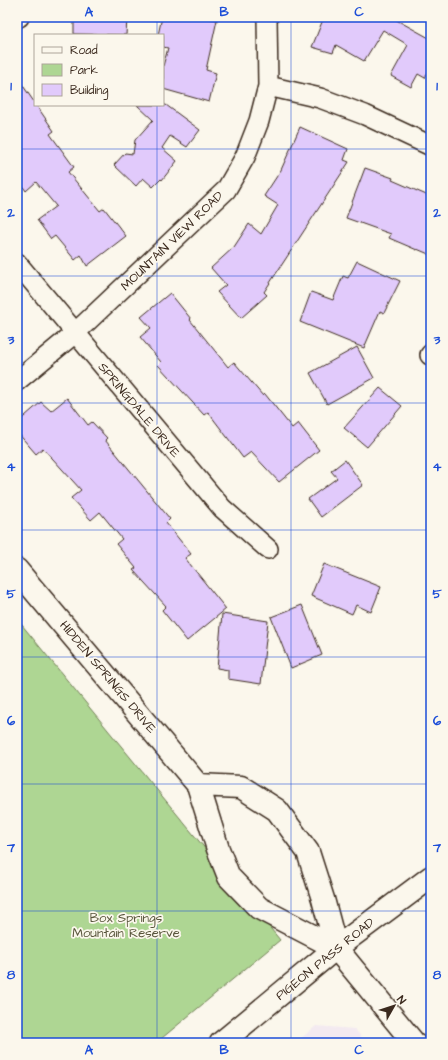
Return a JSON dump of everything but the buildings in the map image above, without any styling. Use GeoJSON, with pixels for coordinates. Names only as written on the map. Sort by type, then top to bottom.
{"type":"FeatureCollection","features":[{"type":"Feature","properties":{"kind":"street","name":"MOUNTAIN VIEW ROAD"},"geometry":{"type":"LineString","coordinates":[[17,381],[75,333],[226,190],[245,158],[259,121],[268,86],[267,17]]}},
{"type":"Feature","properties":{"kind":"street"},"geometry":{"type":"LineString","coordinates":[[268,86],[320,98],[365,115],[431,146]]}},
{"type":"Feature","properties":{"kind":"street","name":"SPRINGDALE DRIVE"},"geometry":{"type":"LineString","coordinates":[[17,263],[222,508],[268,549]]}},
{"type":"Feature","properties":{"kind":"street","name":"HIDDEN SPRINGS DRIVE"},"geometry":{"type":"LineString","coordinates":[[17,570],[198,784],[218,849],[229,877],[259,908],[336,948]]}},
{"type":"Feature","properties":{"kind":"street"},"geometry":{"type":"LineString","coordinates":[[198,784],[241,788],[277,810],[308,852],[323,899],[336,948],[414,1043]]}},
{"type":"Feature","properties":{"kind":"street","name":"PIGEON PASS ROAD"},"geometry":{"type":"LineString","coordinates":[[221,1043],[336,948],[431,877]]}},
{"type":"Feature","properties":{"kind":"shaded area"},"geometry":{"type":"Polygon","coordinates":[[[316,1026],[355,1029],[366,1043],[295,1043],[316,1026]]]}},
{"type":"Feature","properties":{"kind":"green space","name":"Box Springs Mountain Reserve"},"geometry":{"type":"Polygon","coordinates":[[[17,619],[280,940],[156,1043],[17,1043],[17,619]]]}}]}
